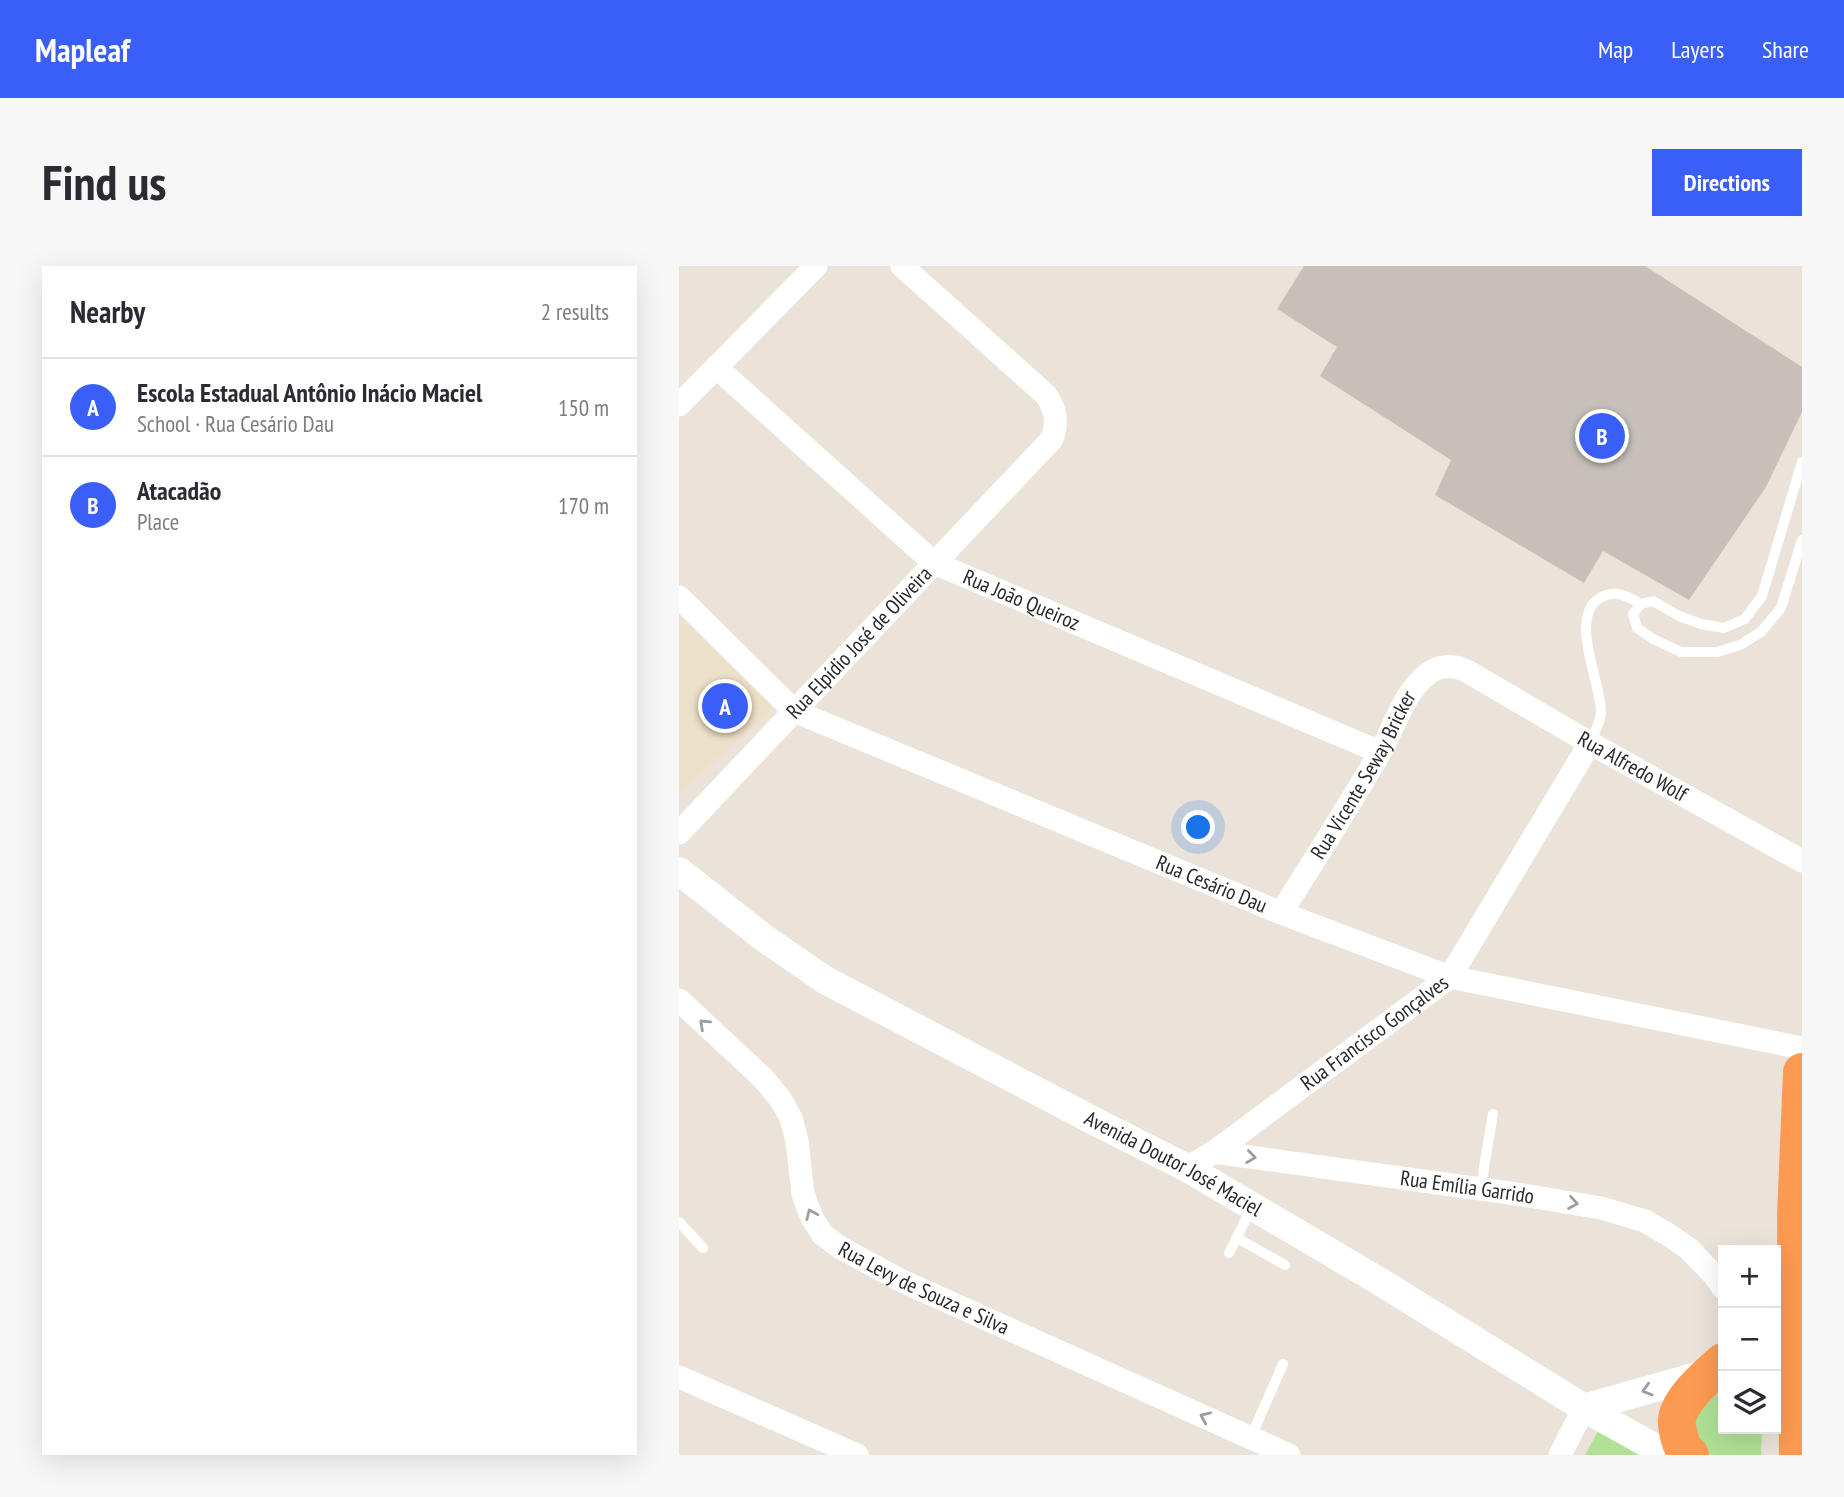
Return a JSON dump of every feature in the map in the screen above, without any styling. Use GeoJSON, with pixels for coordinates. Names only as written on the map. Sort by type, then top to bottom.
{"type":"FeatureCollection","features":[{"type":"Feature","properties":{"kind":"highway"},"geometry":{"type":"LineString","coordinates":[[1798,1455],[1796,1215],[1802,1072]]}},
{"type":"Feature","properties":{"kind":"highway"},"geometry":{"type":"LineString","coordinates":[[1781,1258],[1796,1215]]}},
{"type":"Feature","properties":{"kind":"highway"},"geometry":{"type":"LineString","coordinates":[[1690,1455],[1680,1443],[1677,1417],[1687,1399],[1717,1367]]}},
{"type":"Feature","properties":{"kind":"street"},"geometry":{"type":"LineString","coordinates":[[679,405],[816,266]]}},
{"type":"Feature","properties":{"kind":"street","name":"Rua Elpídio José de Oliveira"},"geometry":{"type":"LineString","coordinates":[[679,833],[1052,439],[1056,419],[1046,395],[902,266]]}},
{"type":"Feature","properties":{"kind":"street","name":"Rua João Queiroz"},"geometry":{"type":"LineString","coordinates":[[716,367],[934,563],[1380,752]]}},
{"type":"Feature","properties":{"kind":"street","name":"Rua Cesário Dau"},"geometry":{"type":"LineString","coordinates":[[679,597],[794,711],[1281,913],[1450,976],[1802,1048]]}},
{"type":"Feature","properties":{"kind":"street","name":"Rua Vicente Seway Bricker"},"geometry":{"type":"LineString","coordinates":[[1281,913],[1380,752],[1403,704],[1430,672],[1448,666],[1465,670]]}},
{"type":"Feature","properties":{"kind":"street","name":"Rua Alfredo Wolf"},"geometry":{"type":"LineString","coordinates":[[1465,670],[1802,861]]}},
{"type":"Feature","properties":{"kind":"street","name":"Rua Francisco Gonçalves"},"geometry":{"type":"LineString","coordinates":[[1214,1152],[1450,976],[1590,743]]}},
{"type":"Feature","properties":{"kind":"street","name":"Avenida Doutor José Maciel"},"geometry":{"type":"LineString","coordinates":[[679,871],[764,938],[825,980],[1188,1168],[1379,1281],[1584,1408],[1668,1455]]}},
{"type":"Feature","properties":{"kind":"street","name":"Rua Levy de Souza e Silva"},"geometry":{"type":"LineString","coordinates":[[679,1000],[764,1079],[781,1100],[791,1118],[797,1142],[803,1194],[812,1218],[823,1235],[841,1248],[902,1281],[1289,1455]]}},
{"type":"Feature","properties":{"kind":"street"},"geometry":{"type":"LineString","coordinates":[[1188,1168],[1214,1152]]}},
{"type":"Feature","properties":{"kind":"street","name":"Rua Emília Garrido"},"geometry":{"type":"LineString","coordinates":[[1214,1152],[1601,1208],[1645,1221],[1672,1237],[1689,1249],[1718,1281]]}},
{"type":"Feature","properties":{"kind":"street"},"geometry":{"type":"LineString","coordinates":[[1560,1455],[1584,1408],[1717,1367]]}},
{"type":"Feature","properties":{"kind":"street"},"geometry":{"type":"LineString","coordinates":[[679,1377],[857,1455]]}},
{"type":"Feature","properties":{"kind":"lane"},"geometry":{"type":"LineString","coordinates":[[1802,462],[1762,596],[1745,619],[1724,628],[1701,624],[1679,616],[1653,601],[1641,604],[1633,614],[1637,628],[1681,652],[1717,652],[1740,645],[1761,632],[1781,608],[1802,540]]}},
{"type":"Feature","properties":{"kind":"lane"},"geometry":{"type":"LineString","coordinates":[[1590,743],[1601,714],[1587,644],[1587,616],[1594,602],[1608,593],[1623,594],[1641,604]]}},
{"type":"Feature","properties":{"kind":"lane"},"geometry":{"type":"LineString","coordinates":[[1482,1189],[1483,1167],[1493,1114]]}},
{"type":"Feature","properties":{"kind":"lane"},"geometry":{"type":"LineString","coordinates":[[1229,1253],[1252,1206]]}},
{"type":"Feature","properties":{"kind":"lane"},"geometry":{"type":"LineString","coordinates":[[679,1222],[703,1248]]}},
{"type":"Feature","properties":{"kind":"lane"},"geometry":{"type":"LineString","coordinates":[[1237,1238],[1285,1265]]}},
{"type":"Feature","properties":{"kind":"lane"},"geometry":{"type":"LineString","coordinates":[[1251,1437],[1283,1364]]}},
{"type":"Feature","properties":{"kind":"shaded area"},"geometry":{"type":"Polygon","coordinates":[[[679,619],[770,701],[770,712],[679,793],[679,619]]]}},
{"type":"Feature","properties":{"kind":"green space"},"geometry":{"type":"Polygon","coordinates":[[[1718,1387],[1718,1434],[1762,1434],[1761,1455],[1711,1455],[1703,1452],[1692,1417],[1718,1387]]]}},
{"type":"Feature","properties":{"kind":"green space"},"geometry":{"type":"Polygon","coordinates":[[[1602,1424],[1642,1455],[1585,1455],[1602,1424]]]}},
{"type":"Feature","properties":{"kind":"building"},"geometry":{"type":"Polygon","coordinates":[[[1304,266],[1645,266],[1802,367],[1802,412],[1766,487],[1689,600],[1603,551],[1584,583],[1435,495],[1451,460],[1320,376],[1337,347],[1277,309],[1304,266]]]}},
{"type":"Feature","properties":{"kind":"place","name":"Atacadão"},"geometry":{"type":"Point","coordinates":[1602,436]}},
{"type":"Feature","properties":{"kind":"place","name":"Escola Estadual Antônio Inácio Maciel"},"geometry":{"type":"Point","coordinates":[725,706]}}]}
